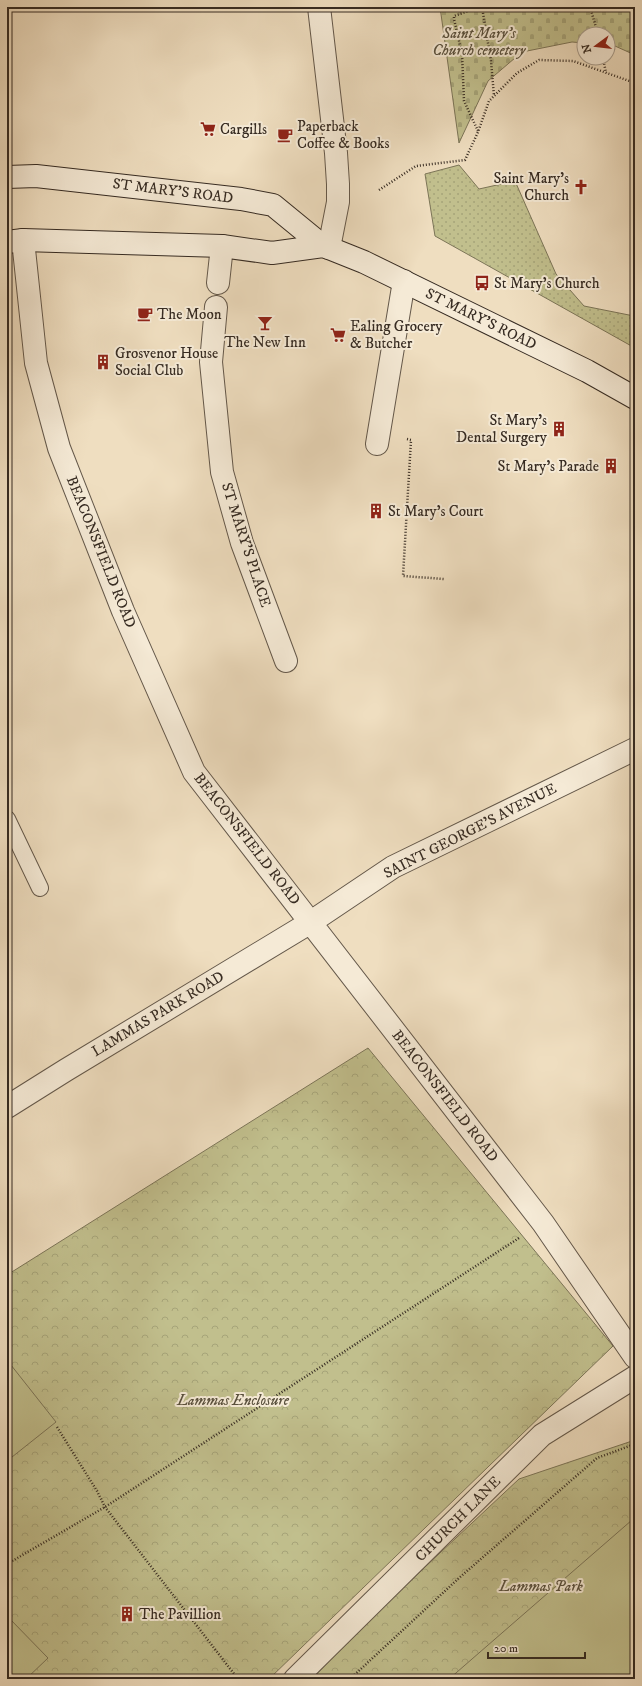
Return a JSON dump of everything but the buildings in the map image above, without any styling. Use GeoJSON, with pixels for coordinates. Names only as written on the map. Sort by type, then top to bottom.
{"type":"FeatureCollection","features":[{"type":"Feature","properties":{"kind":"street"},"geometry":{"type":"LineString","coordinates":[[319,7],[336,153],[338,184],[338,202],[326,247]]}},
{"type":"Feature","properties":{"kind":"street","name":"ST MARY'S ROAD"},"geometry":{"type":"LineString","coordinates":[[7,178],[36,176],[241,199],[273,205],[326,247],[364,262],[404,281],[587,371],[635,398]]}},
{"type":"Feature","properties":{"kind":"street","name":"ST MARY'S ROAD"},"geometry":{"type":"LineString","coordinates":[[15,241],[222,246],[272,252],[326,247]]}},
{"type":"Feature","properties":{"kind":"street","name":"BEACONSFIELD ROAD"},"geometry":{"type":"LineString","coordinates":[[15,241],[36,364],[59,448],[123,611],[194,772],[543,1223],[635,1357]]}},
{"type":"Feature","properties":{"kind":"street"},"geometry":{"type":"LineString","coordinates":[[218,283],[222,246]]}},
{"type":"Feature","properties":{"kind":"street"},"geometry":{"type":"LineString","coordinates":[[378,438],[404,281]]}},
{"type":"Feature","properties":{"kind":"street","name":"ST MARY'S PLACE"},"geometry":{"type":"LineString","coordinates":[[216,308],[212,362],[222,472],[242,543],[286,661]]}},
{"type":"Feature","properties":{"kind":"street","name":"SAINT GEORGE'S AVENUE"},"geometry":{"type":"LineString","coordinates":[[311,922],[392,867],[635,749]]}},
{"type":"Feature","properties":{"kind":"street","name":"LAMMAS PARK ROAD"},"geometry":{"type":"LineString","coordinates":[[7,1107],[311,922]]}},
{"type":"Feature","properties":{"kind":"street","name":"CHURCH LANE"},"geometry":{"type":"LineString","coordinates":[[295,1679],[542,1435],[635,1377]]}},
{"type":"Feature","properties":{"kind":"lane"},"geometry":{"type":"LineString","coordinates":[[7,819],[40,888]]}},
{"type":"Feature","properties":{"kind":"path"},"geometry":{"type":"LineString","coordinates":[[478,132],[464,101],[462,54],[454,16],[481,7],[491,61],[494,96]]}},
{"type":"Feature","properties":{"kind":"path"},"geometry":{"type":"LineString","coordinates":[[590,7],[596,26]]}},
{"type":"Feature","properties":{"kind":"path"},"geometry":{"type":"LineString","coordinates":[[379,190],[416,166],[466,160],[489,101],[517,73],[539,60],[573,62],[635,83]]}},
{"type":"Feature","properties":{"kind":"path"},"geometry":{"type":"LineString","coordinates":[[605,66],[606,73]]}},
{"type":"Feature","properties":{"kind":"path"},"geometry":{"type":"LineString","coordinates":[[378,438],[411,440],[403,576],[444,579]]}},
{"type":"Feature","properties":{"kind":"path"},"geometry":{"type":"LineString","coordinates":[[7,1564],[105,1507],[543,1223]]}},
{"type":"Feature","properties":{"kind":"path"},"geometry":{"type":"LineString","coordinates":[[56,1427],[97,1491],[105,1507],[238,1679]]}},
{"type":"Feature","properties":{"kind":"path"},"geometry":{"type":"LineString","coordinates":[[350,1679],[459,1578],[597,1458],[635,1444]]}},
{"type":"Feature","properties":{"kind":"green space","name":"Saint Mary's Church cemetery"},"geometry":{"type":"Polygon","coordinates":[[[440,7],[635,7],[635,55],[616,46],[616,26],[576,26],[576,42],[522,52],[488,81],[459,143],[440,7]]]}},
{"type":"Feature","properties":{"kind":"green space"},"geometry":{"type":"Polygon","coordinates":[[[459,165],[479,189],[515,181],[556,274],[584,306],[634,316],[635,348],[435,236],[425,174],[459,165]]]}},
{"type":"Feature","properties":{"kind":"green space","name":"Lammas Enclosure"},"geometry":{"type":"Polygon","coordinates":[[[368,1048],[613,1346],[269,1679],[7,1679],[7,1275],[368,1048]]]}},
{"type":"Feature","properties":{"kind":"green space"},"geometry":{"type":"Polygon","coordinates":[[[7,1360],[56,1422],[7,1461],[7,1360]]]}},
{"type":"Feature","properties":{"kind":"green space","name":"Lammas Park"},"geometry":{"type":"Polygon","coordinates":[[[635,1440],[635,1679],[312,1679],[362,1626],[519,1479],[635,1440]]]}},
{"type":"Feature","properties":{"kind":"green space"},"geometry":{"type":"Polygon","coordinates":[[[632,1520],[635,1523],[635,1679],[449,1679],[632,1520]]]}},
{"type":"Feature","properties":{"kind":"green space"},"geometry":{"type":"Polygon","coordinates":[[[9,1618],[48,1658],[26,1679],[7,1679],[7,1620],[9,1618]]]}},
{"type":"Feature","properties":{"kind":"place","name":"Cargills"},"geometry":{"type":"Point","coordinates":[208,129]}},
{"type":"Feature","properties":{"kind":"place","name":"Paperback Coffee & Books"},"geometry":{"type":"Point","coordinates":[285,135]}},
{"type":"Feature","properties":{"kind":"place","name":"Saint Mary's Church"},"geometry":{"type":"Point","coordinates":[581,187]}},
{"type":"Feature","properties":{"kind":"place","name":"St Mary's Church"},"geometry":{"type":"Point","coordinates":[482,283]}},
{"type":"Feature","properties":{"kind":"place","name":"The Moon"},"geometry":{"type":"Point","coordinates":[145,314]}},
{"type":"Feature","properties":{"kind":"place","name":"The New Inn"},"geometry":{"type":"Point","coordinates":[265,323]}},
{"type":"Feature","properties":{"kind":"place","name":"Ealing Grocery & Butcher"},"geometry":{"type":"Point","coordinates":[338,335]}},
{"type":"Feature","properties":{"kind":"place","name":"Grosvenor House Social Club"},"geometry":{"type":"Point","coordinates":[103,362]}},
{"type":"Feature","properties":{"kind":"place","name":"St Mary's Dental Surgery"},"geometry":{"type":"Point","coordinates":[559,429]}},
{"type":"Feature","properties":{"kind":"place","name":"St Mary's Parade"},"geometry":{"type":"Point","coordinates":[611,466]}},
{"type":"Feature","properties":{"kind":"place","name":"St Mary's Court"},"geometry":{"type":"Point","coordinates":[376,511]}},
{"type":"Feature","properties":{"kind":"place","name":"The Pavillion"},"geometry":{"type":"Point","coordinates":[127,1614]}}]}
